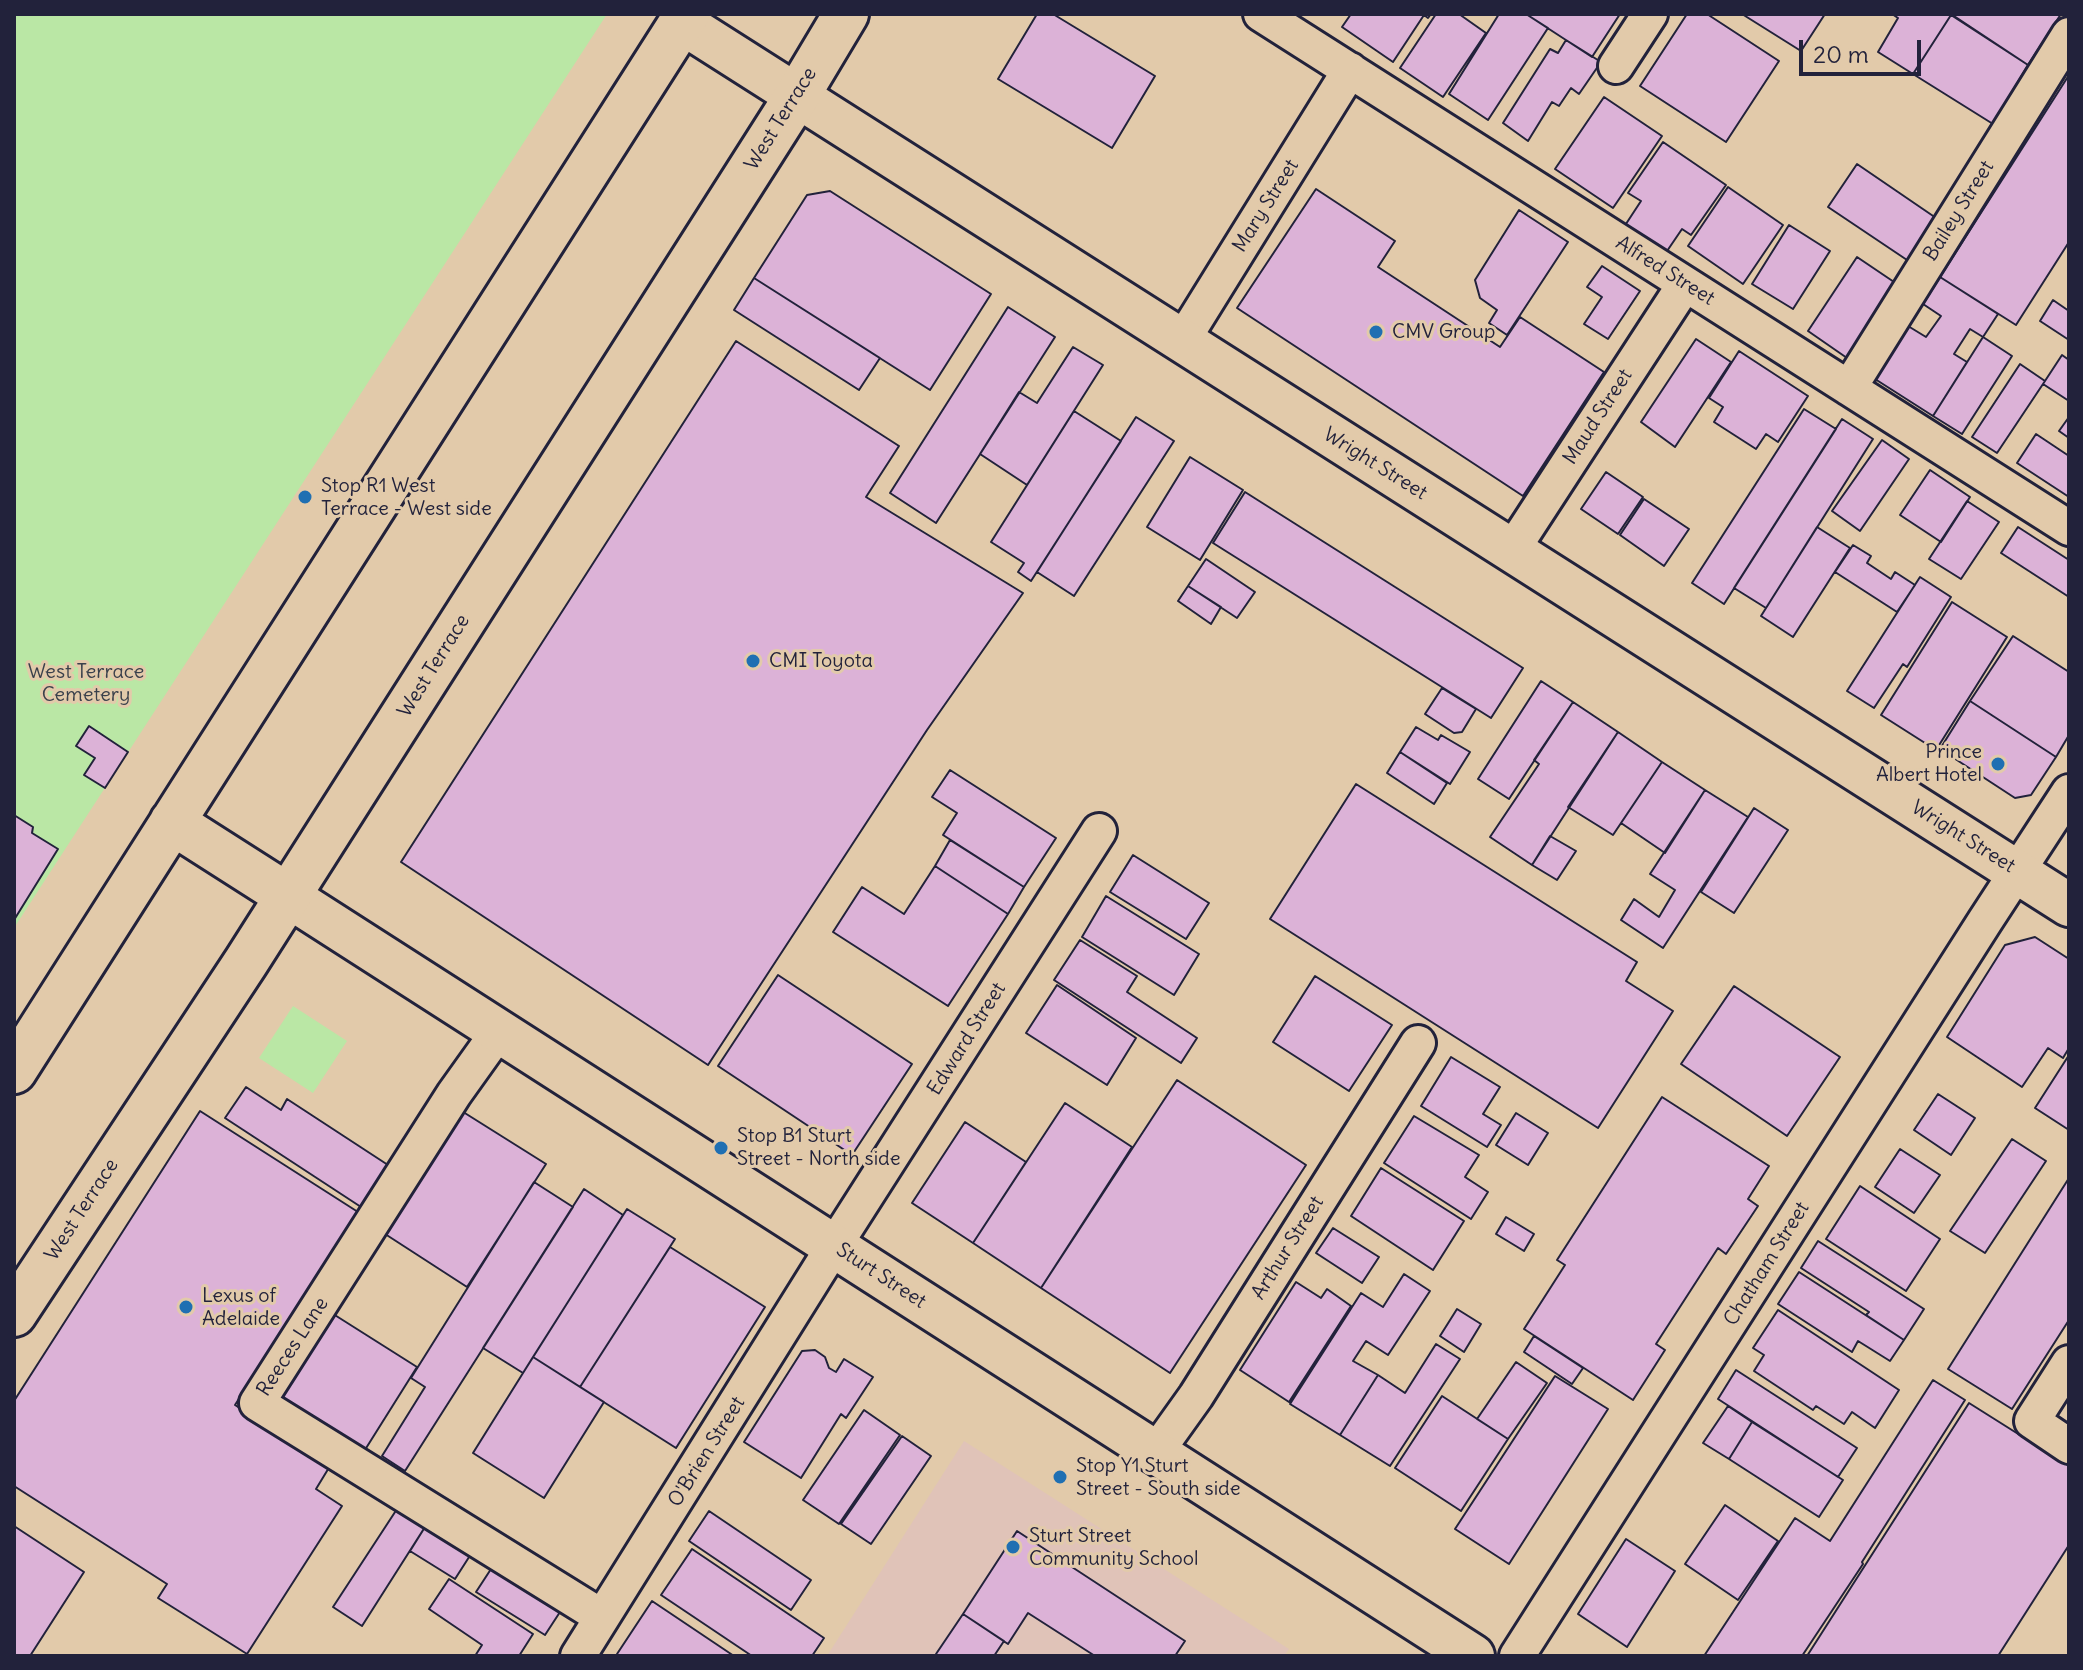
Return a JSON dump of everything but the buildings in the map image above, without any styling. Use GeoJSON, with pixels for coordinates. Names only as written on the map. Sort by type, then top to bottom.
{"type":"FeatureCollection","features":[{"type":"Feature","properties":{"kind":"main road","name":"West Terrace"},"geometry":{"type":"LineString","coordinates":[[14,1314],[288,896],[797,96],[846,14]]}},
{"type":"Feature","properties":{"kind":"main road"},"geometry":{"type":"LineString","coordinates":[[14,1071],[676,17]]}},
{"type":"Feature","properties":{"kind":"main road"},"geometry":{"type":"LineString","coordinates":[[172,822],[288,896]]}},
{"type":"Feature","properties":{"kind":"street","name":"Alfred Street"},"geometry":{"type":"LineString","coordinates":[[1261,14],[2069,528]]}},
{"type":"Feature","properties":{"kind":"street"},"geometry":{"type":"LineString","coordinates":[[1616,66],[1650,14]]}},
{"type":"Feature","properties":{"kind":"street","name":"Wright Street"},"geometry":{"type":"LineString","coordinates":[[676,17],[2069,905]]}},
{"type":"Feature","properties":{"kind":"street","name":"Bailey Street"},"geometry":{"type":"LineString","coordinates":[[1849,388],[2069,35]]}},
{"type":"Feature","properties":{"kind":"street","name":"Mary Street"},"geometry":{"type":"LineString","coordinates":[[1182,341],[1350,70]]}},
{"type":"Feature","properties":{"kind":"street","name":"Maud Street"},"geometry":{"type":"LineString","coordinates":[[1512,550],[1685,284]]}},
{"type":"Feature","properties":{"kind":"street","name":"Chatham Street"},"geometry":{"type":"LineString","coordinates":[[1517,1656],[2069,792]]}},
{"type":"Feature","properties":{"kind":"street","name":"Edward Street"},"geometry":{"type":"LineString","coordinates":[[834,1246],[1099,831]]}},
{"type":"Feature","properties":{"kind":"street","name":"Sturt Street"},"geometry":{"type":"LineString","coordinates":[[288,896],[1473,1656]]}},
{"type":"Feature","properties":{"kind":"street","name":"Reeces Lane"},"geometry":{"type":"LineString","coordinates":[[499,1031],[454,1094],[257,1403],[602,1617]]}},
{"type":"Feature","properties":{"kind":"street","name":"Arthur Street"},"geometry":{"type":"LineString","coordinates":[[1156,1452],[1196,1396],[1418,1043]]}},
{"type":"Feature","properties":{"kind":"street","name":"O'Brien Street"},"geometry":{"type":"LineString","coordinates":[[578,1656],[834,1246]]}},
{"type":"Feature","properties":{"kind":"street"},"geometry":{"type":"LineString","coordinates":[[2069,1363],[2032,1421],[2069,1446]]}},
{"type":"Feature","properties":{"kind":"shaded area","name":"Sturt Street Community School"},"geometry":{"type":"Polygon","coordinates":[[[964,1441],[1289,1649],[1284,1656],[827,1656],[964,1441]]]}},
{"type":"Feature","properties":{"kind":"green space","name":"West Terrace Cemetery"},"geometry":{"type":"Polygon","coordinates":[[[14,14],[607,14],[14,928],[14,14]]]}},
{"type":"Feature","properties":{"kind":"green space"},"geometry":{"type":"Polygon","coordinates":[[[293,1006],[347,1041],[313,1093],[259,1058],[293,1006]]]}},
{"type":"Feature","properties":{"kind":"place","name":"CMV Group"},"geometry":{"type":"Point","coordinates":[1376,332]}},
{"type":"Feature","properties":{"kind":"place","name":"Stop R1 West Terrace - West side"},"geometry":{"type":"Point","coordinates":[305,497]}},
{"type":"Feature","properties":{"kind":"place","name":"CMI Toyota"},"geometry":{"type":"Point","coordinates":[753,661]}},
{"type":"Feature","properties":{"kind":"place","name":"Prince Albert Hotel"},"geometry":{"type":"Point","coordinates":[1998,764]}},
{"type":"Feature","properties":{"kind":"place","name":"Stop B1 Sturt Street - North side"},"geometry":{"type":"Point","coordinates":[721,1148]}},
{"type":"Feature","properties":{"kind":"place","name":"Lexus of Adelaide"},"geometry":{"type":"Point","coordinates":[186,1307]}},
{"type":"Feature","properties":{"kind":"place","name":"Stop Y1 Sturt Street - South side"},"geometry":{"type":"Point","coordinates":[1060,1477]}},
{"type":"Feature","properties":{"kind":"place","name":"Sturt Street Community School"},"geometry":{"type":"Point","coordinates":[1013,1547]}}]}
